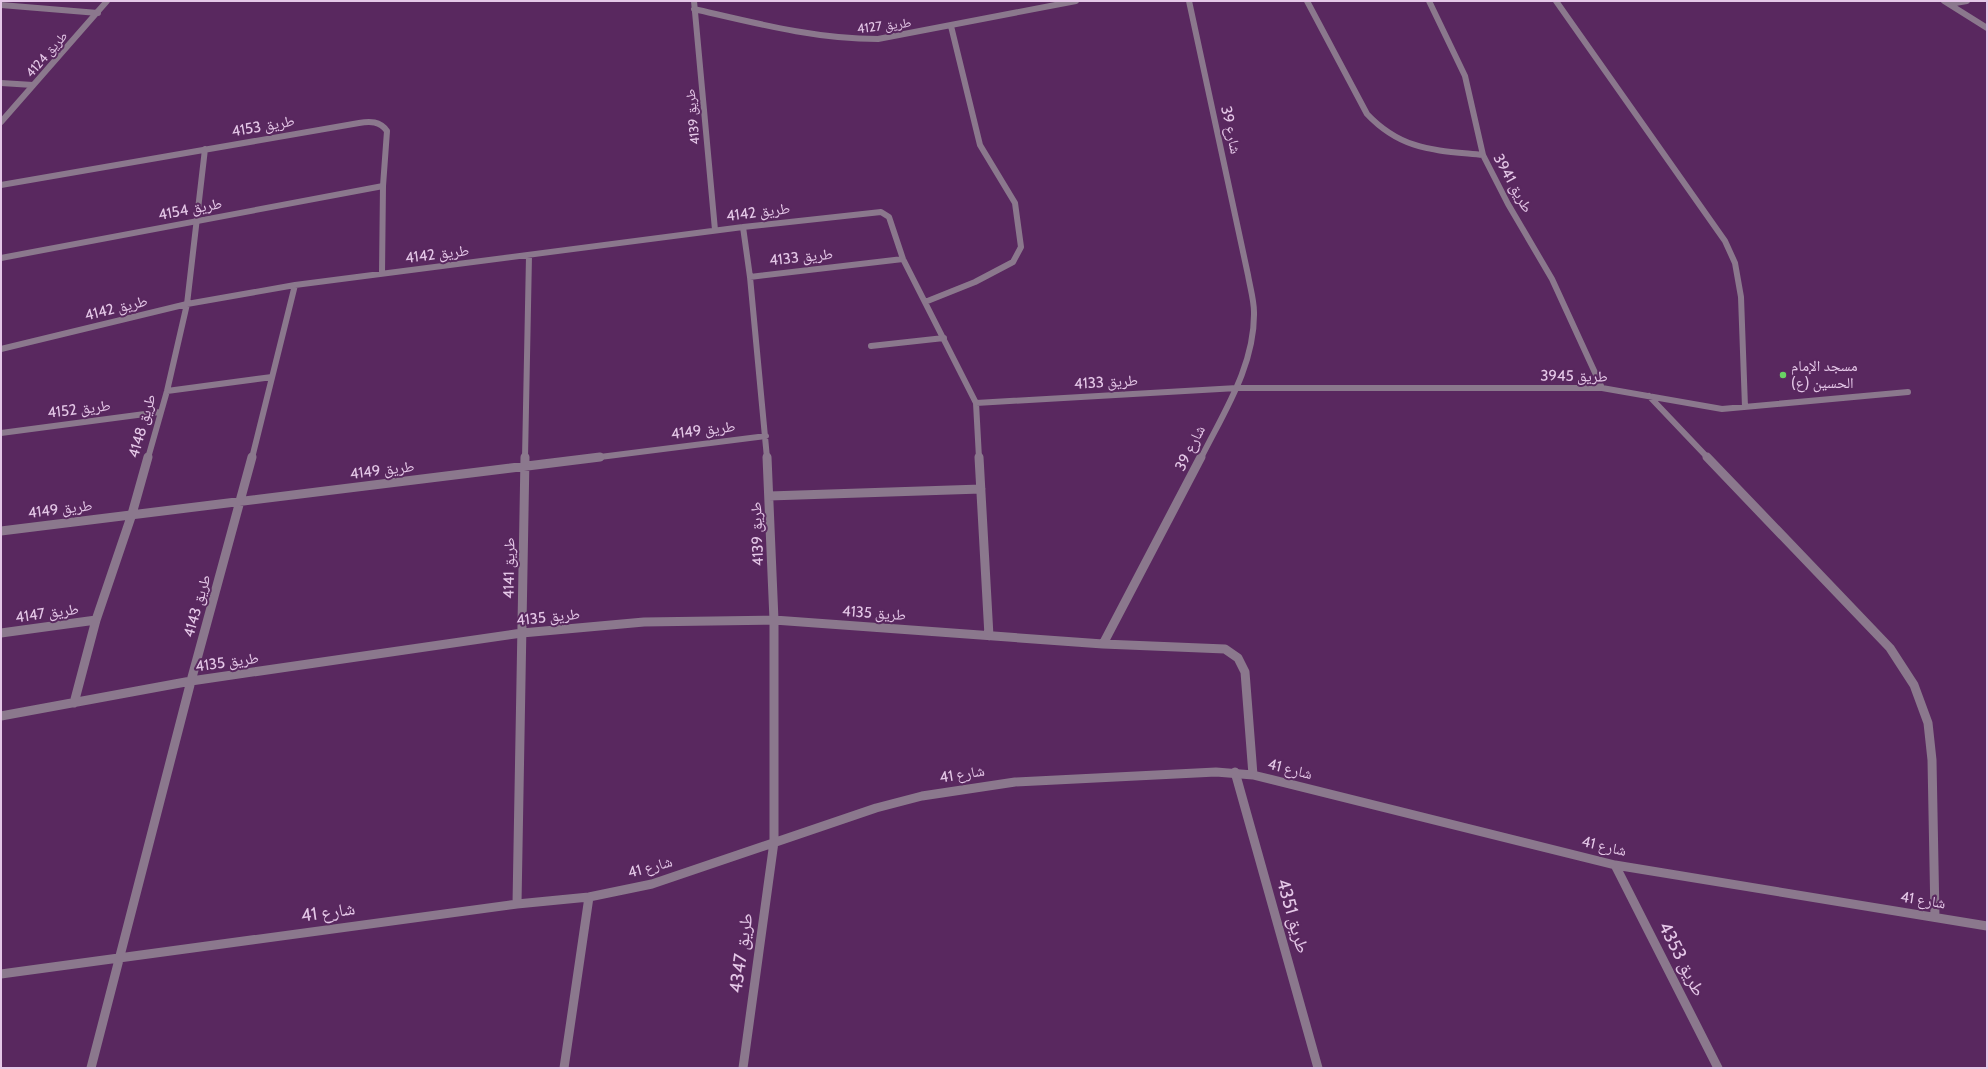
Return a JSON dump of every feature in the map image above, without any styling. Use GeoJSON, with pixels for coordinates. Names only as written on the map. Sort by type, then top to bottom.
{"type":"FeatureCollection","features":[{"type":"Feature","properties":{"kind":"street","name":"طريق 4124"},"geometry":{"type":"LineString","coordinates":[[1,122],[107,1]]}},
{"type":"Feature","properties":{"kind":"street","name":"طريق 4139"},"geometry":{"type":"LineString","coordinates":[[694,1],[715,230]]}},
{"type":"Feature","properties":{"kind":"street","name":"طريق 4127"},"geometry":{"type":"LineString","coordinates":[[694,9],[832,39],[878,39],[1076,1]]}},
{"type":"Feature","properties":{"kind":"street","name":"شارع 39"},"geometry":{"type":"LineString","coordinates":[[1104,644],[1237,388],[1251,347],[1254,311],[1248,275],[1189,1]]}},
{"type":"Feature","properties":{"kind":"street","name":"طريق 3941"},"geometry":{"type":"LineString","coordinates":[[1307,1],[1367,114],[1378,128],[1395,139],[1415,147],[1483,155],[1508,204],[1552,279],[1602,388]]}},
{"type":"Feature","properties":{"kind":"street"},"geometry":{"type":"LineString","coordinates":[[1429,1],[1465,76],[1483,155]]}},
{"type":"Feature","properties":{"kind":"street"},"geometry":{"type":"LineString","coordinates":[[1556,1],[1725,241],[1735,263],[1740,298],[1745,407]]}},
{"type":"Feature","properties":{"kind":"street"},"geometry":{"type":"LineString","coordinates":[[1947,3],[1967,1]]}},
{"type":"Feature","properties":{"kind":"street"},"geometry":{"type":"LineString","coordinates":[[1947,3],[1987,28]]}},
{"type":"Feature","properties":{"kind":"street"},"geometry":{"type":"LineString","coordinates":[[1,5],[98,12]]}},
{"type":"Feature","properties":{"kind":"street"},"geometry":{"type":"LineString","coordinates":[[925,302],[975,282],[1013,262],[1021,247],[1015,203],[980,145],[951,26]]}},
{"type":"Feature","properties":{"kind":"street"},"geometry":{"type":"LineString","coordinates":[[1,83],[33,85]]}},
{"type":"Feature","properties":{"kind":"street","name":"طريق 4153"},"geometry":{"type":"LineString","coordinates":[[1,185],[374,122],[380,123],[387,131],[383,186],[382,273]]}},
{"type":"Feature","properties":{"kind":"street","name":"طريق 4148"},"geometry":{"type":"LineString","coordinates":[[74,703],[96,620],[132,514],[167,391],[187,304],[205,150]]}},
{"type":"Feature","properties":{"kind":"street","name":"طريق 4154"},"geometry":{"type":"LineString","coordinates":[[1,258],[383,186]]}},
{"type":"Feature","properties":{"kind":"street","name":"طريق 4142"},"geometry":{"type":"LineString","coordinates":[[1,349],[187,304],[295,285],[382,273],[529,256],[743,226],[881,212],[889,217],[903,259]]}},
{"type":"Feature","properties":{"kind":"street","name":"طريق 4139"},"geometry":{"type":"LineString","coordinates":[[743,226],[750,277],[766,436],[774,620],[774,842]]}},
{"type":"Feature","properties":{"kind":"street","name":"طريق 4141"},"geometry":{"type":"LineString","coordinates":[[518,904],[529,256]]}},
{"type":"Feature","properties":{"kind":"street"},"geometry":{"type":"LineString","coordinates":[[903,259],[976,403],[989,636]]}},
{"type":"Feature","properties":{"kind":"street","name":"طريق 4133"},"geometry":{"type":"LineString","coordinates":[[750,277],[903,259]]}},
{"type":"Feature","properties":{"kind":"street","name":"طريق 4143"},"geometry":{"type":"LineString","coordinates":[[120,957],[191,681],[241,502],[295,285]]}},
{"type":"Feature","properties":{"kind":"street"},"geometry":{"type":"LineString","coordinates":[[871,346],[944,338]]}},
{"type":"Feature","properties":{"kind":"street"},"geometry":{"type":"LineString","coordinates":[[167,391],[272,376]]}},
{"type":"Feature","properties":{"kind":"street","name":"طريق 3945"},"geometry":{"type":"LineString","coordinates":[[1237,388],[1602,388],[1648,395],[1695,406],[1722,408],[1908,392]]}},
{"type":"Feature","properties":{"kind":"street","name":"طريق 4133"},"geometry":{"type":"LineString","coordinates":[[976,403],[1237,388]]}},
{"type":"Feature","properties":{"kind":"street"},"geometry":{"type":"LineString","coordinates":[[1648,395],[1890,648],[1914,685],[1928,723],[1932,760],[1935,917]]}},
{"type":"Feature","properties":{"kind":"street","name":"طريق 4152"},"geometry":{"type":"LineString","coordinates":[[1,433],[160,412]]}},
{"type":"Feature","properties":{"kind":"street","name":"طريق 4149"},"geometry":{"type":"LineString","coordinates":[[1,531],[766,436]]}},
{"type":"Feature","properties":{"kind":"street"},"geometry":{"type":"LineString","coordinates":[[769,496],[981,489]]}},
{"type":"Feature","properties":{"kind":"street","name":"طريق 4147"},"geometry":{"type":"LineString","coordinates":[[1,633],[96,620]]}},
{"type":"Feature","properties":{"kind":"street","name":"طريق 4135"},"geometry":{"type":"LineString","coordinates":[[1,716],[191,681],[522,633],[644,622],[774,620],[1104,644]]}},
{"type":"Feature","properties":{"kind":"street"},"geometry":{"type":"LineString","coordinates":[[1104,644],[1225,649],[1235,654],[1242,662],[1245,672],[1253,775]]}},
{"type":"Feature","properties":{"kind":"street","name":"شارع 41"},"geometry":{"type":"LineString","coordinates":[[1,974],[518,904],[589,897],[652,884],[876,808],[922,796],[969,788],[1015,782],[1062,779],[1235,772],[1253,775],[1615,865],[1987,926]]}},
{"type":"Feature","properties":{"kind":"street","name":"طريق 4351"},"geometry":{"type":"LineString","coordinates":[[1235,772],[1318,1068]]}},
{"type":"Feature","properties":{"kind":"street","name":"طريق 4347"},"geometry":{"type":"LineString","coordinates":[[743,1068],[774,842]]}},
{"type":"Feature","properties":{"kind":"street","name":"طريق 4353"},"geometry":{"type":"LineString","coordinates":[[1615,865],[1718,1068]]}},
{"type":"Feature","properties":{"kind":"street"},"geometry":{"type":"LineString","coordinates":[[564,1068],[589,897]]}},
{"type":"Feature","properties":{"kind":"street"},"geometry":{"type":"LineString","coordinates":[[91,1068],[120,957]]}},
{"type":"Feature","properties":{"kind":"place","name":"مسجد الإمام الحسين (ع)"},"geometry":{"type":"Point","coordinates":[1783,375]}}]}
